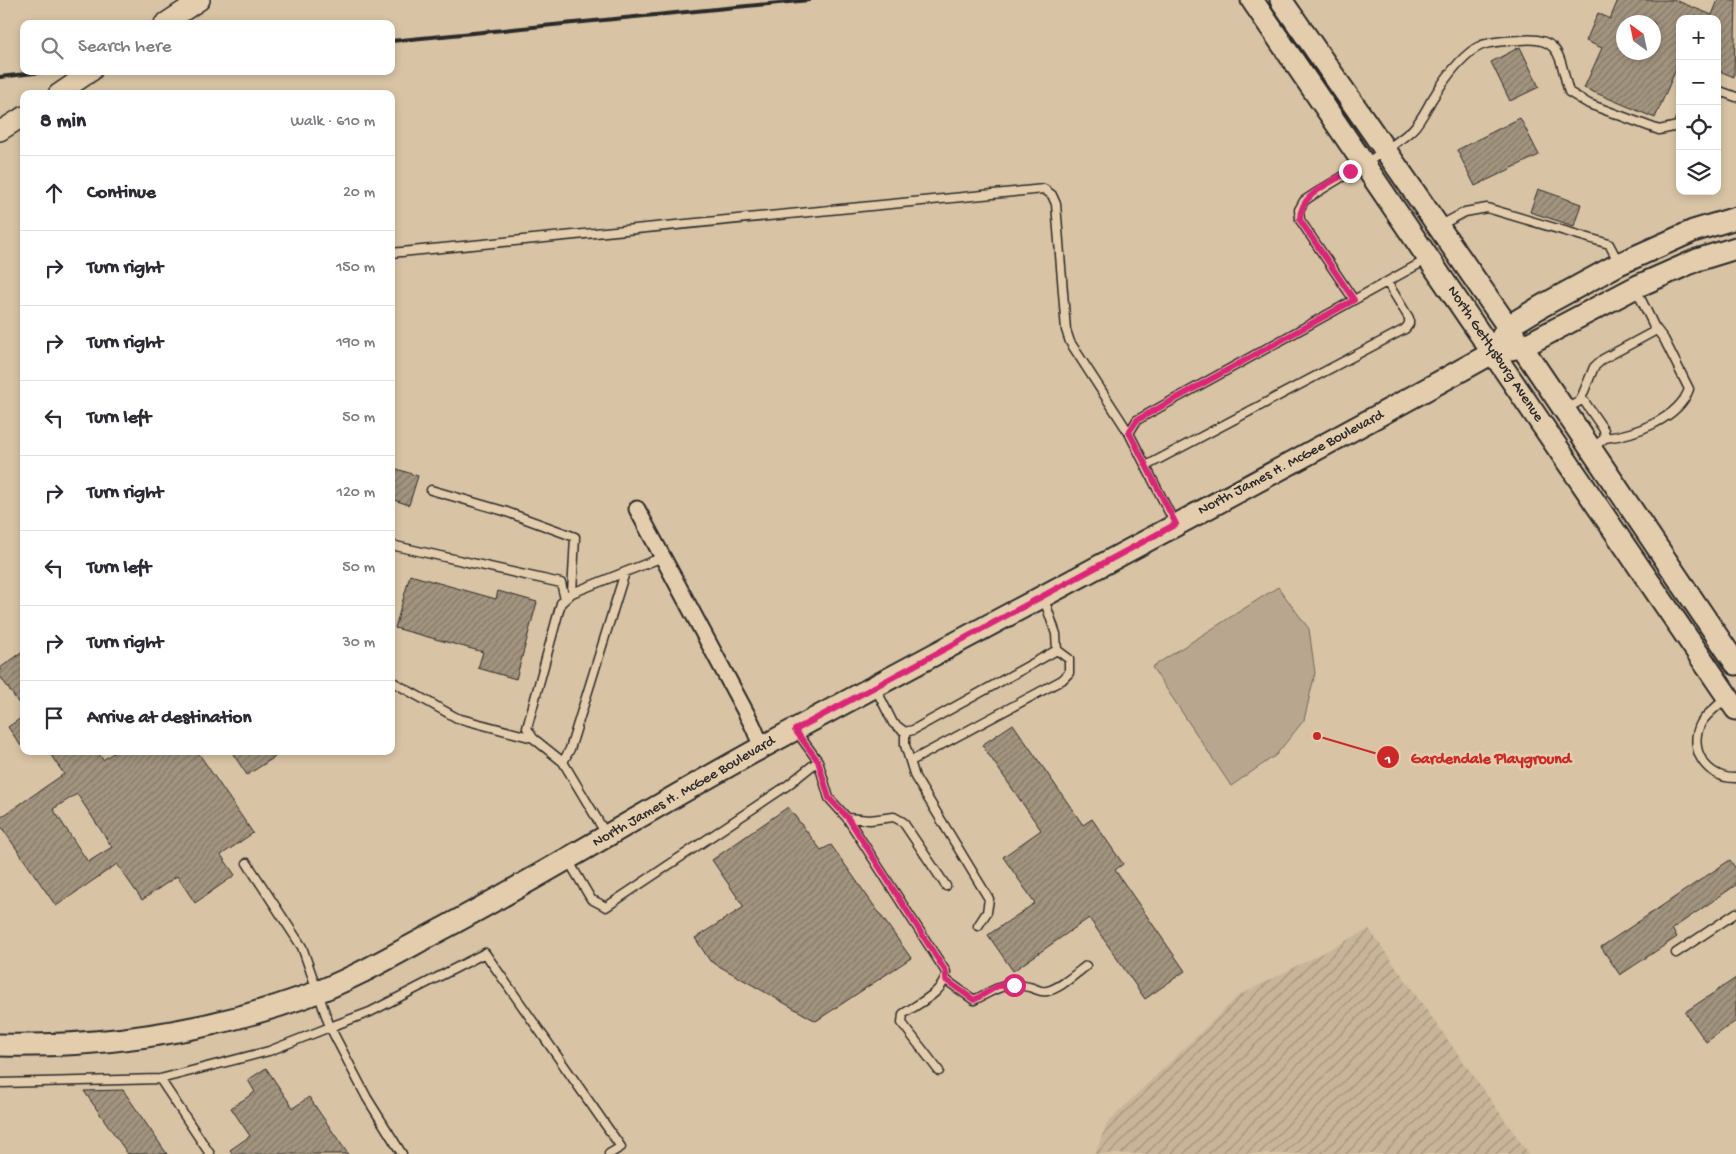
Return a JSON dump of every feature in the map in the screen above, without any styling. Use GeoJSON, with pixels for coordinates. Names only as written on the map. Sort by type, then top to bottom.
{"type":"FeatureCollection","features":[{"type":"Feature","properties":{"kind":"main road","name":"North Gettysburg Avenue"},"geometry":{"type":"LineString","coordinates":[[1252,0],[1733,699]]}},
{"type":"Feature","properties":{"kind":"main road","name":"North Gettysburg Avenue"},"geometry":{"type":"LineString","coordinates":[[1281,0],[1508,328],[1572,406],[1598,444],[1736,664]]}},
{"type":"Feature","properties":{"kind":"main road"},"geometry":{"type":"LineString","coordinates":[[1494,352],[1508,328],[1542,306],[1619,264],[1693,231],[1736,218]]}},
{"type":"Feature","properties":{"kind":"main road","name":"North James H. McGee Boulevard"},"geometry":{"type":"LineString","coordinates":[[0,1045],[82,1044],[174,1032],[247,1016],[318,991],[387,959],[762,747],[1043,598],[1494,352],[1522,347],[1636,287],[1697,260],[1736,248]]}},
{"type":"Feature","properties":{"kind":"street"},"geometry":{"type":"LineString","coordinates":[[170,20],[200,0]]}},
{"type":"Feature","properties":{"kind":"street"},"geometry":{"type":"LineString","coordinates":[[64,90],[86,75]]}},
{"type":"Feature","properties":{"kind":"street"},"geometry":{"type":"LineString","coordinates":[[0,132],[20,119]]}},
{"type":"Feature","properties":{"kind":"street"},"geometry":{"type":"LineString","coordinates":[[637,509],[752,724],[762,747]]}},
{"type":"Feature","properties":{"kind":"lane"},"geometry":{"type":"LineString","coordinates":[[1354,300],[1300,220],[1300,210],[1304,201],[1364,162],[1386,152],[1415,128],[1451,72],[1480,46],[1492,42],[1528,39],[1548,43],[1559,52],[1568,92],[1590,104],[1659,130],[1676,126]]}},
{"type":"Feature","properties":{"kind":"lane"},"geometry":{"type":"LineString","coordinates":[[1721,92],[1736,98]]}},
{"type":"Feature","properties":{"kind":"lane"},"geometry":{"type":"LineString","coordinates":[[395,253],[1044,189],[1052,195],[1056,204],[1066,330],[1070,342],[1129,432],[1176,524]]}},
{"type":"Feature","properties":{"kind":"lane"},"geometry":{"type":"LineString","coordinates":[[1438,228],[1465,212],[1486,208],[1609,244],[1619,264]]}},
{"type":"Feature","properties":{"kind":"lane"},"geometry":{"type":"LineString","coordinates":[[1129,432],[1137,420],[1430,258]]}},
{"type":"Feature","properties":{"kind":"lane"},"geometry":{"type":"LineString","coordinates":[[1146,466],[1405,329],[1409,324],[1409,318],[1388,282]]}},
{"type":"Feature","properties":{"kind":"lane"},"geometry":{"type":"LineString","coordinates":[[1598,444],[1671,414],[1686,399],[1689,389],[1664,339],[1654,326],[1636,287]]}},
{"type":"Feature","properties":{"kind":"lane"},"geometry":{"type":"LineString","coordinates":[[1572,406],[1594,367],[1602,359],[1650,335],[1654,326]]}},
{"type":"Feature","properties":{"kind":"lane"},"geometry":{"type":"LineString","coordinates":[[431,490],[504,511],[575,537],[572,594]]}},
{"type":"Feature","properties":{"kind":"lane"},"geometry":{"type":"LineString","coordinates":[[395,546],[561,583],[565,599]]}},
{"type":"Feature","properties":{"kind":"lane"},"geometry":{"type":"LineString","coordinates":[[607,836],[562,762],[533,738],[527,728],[561,602],[572,594],[663,557]]}},
{"type":"Feature","properties":{"kind":"lane"},"geometry":{"type":"LineString","coordinates":[[562,762],[570,749],[625,572]]}},
{"type":"Feature","properties":{"kind":"lane"},"geometry":{"type":"LineString","coordinates":[[911,761],[1062,680],[1069,673],[1069,659],[1057,650],[1056,634],[1043,598]]}},
{"type":"Feature","properties":{"kind":"lane"},"geometry":{"type":"LineString","coordinates":[[905,732],[913,730],[1057,650]]}},
{"type":"Feature","properties":{"kind":"lane"},"geometry":{"type":"LineString","coordinates":[[395,683],[458,718],[533,738]]}},
{"type":"Feature","properties":{"kind":"lane"},"geometry":{"type":"LineString","coordinates":[[875,687],[893,723],[905,732]]}},
{"type":"Feature","properties":{"kind":"lane"},"geometry":{"type":"LineString","coordinates":[[1733,699],[1710,712],[1701,724],[1696,750],[1708,769],[1717,775],[1736,778]]}},
{"type":"Feature","properties":{"kind":"lane"},"geometry":{"type":"LineString","coordinates":[[795,730],[818,761],[829,798],[848,818],[946,972],[946,980],[940,988],[903,1014],[902,1023],[939,1071]]}},
{"type":"Feature","properties":{"kind":"lane"},"geometry":{"type":"LineString","coordinates":[[905,732],[905,745],[915,777],[989,899],[987,912],[978,926]]}},
{"type":"Feature","properties":{"kind":"lane"},"geometry":{"type":"LineString","coordinates":[[567,858],[591,899],[606,907],[788,785],[818,761]]}},
{"type":"Feature","properties":{"kind":"lane"},"geometry":{"type":"LineString","coordinates":[[848,818],[870,820],[894,817],[903,822],[946,886]]}},
{"type":"Feature","properties":{"kind":"lane"},"geometry":{"type":"LineString","coordinates":[[247,863],[302,947],[330,1027],[367,1098],[402,1154]]}},
{"type":"Feature","properties":{"kind":"lane"},"geometry":{"type":"LineString","coordinates":[[1676,953],[1736,913]]}},
{"type":"Feature","properties":{"kind":"lane"},"geometry":{"type":"LineString","coordinates":[[0,1083],[160,1079],[269,1051],[370,1012],[485,953],[621,1147],[609,1154]]}},
{"type":"Feature","properties":{"kind":"lane"},"geometry":{"type":"LineString","coordinates":[[946,980],[974,1000],[998,986],[1014,985],[1030,987],[1041,992],[1048,991],[1086,966]]}},
{"type":"Feature","properties":{"kind":"lane"},"geometry":{"type":"LineString","coordinates":[[160,1079],[210,1154]]}},
{"type":"Feature","properties":{"kind":"shaded area"},"geometry":{"type":"Polygon","coordinates":[[[1278,587],[1309,629],[1315,673],[1304,720],[1276,755],[1231,786],[1152,667],[1278,587]]]}},
{"type":"Feature","properties":{"kind":"shaded area"},"geometry":{"type":"Polygon","coordinates":[[[1369,929],[1529,1154],[1095,1154],[1107,1123],[1238,996],[1369,929]]]}},
{"type":"Feature","properties":{"kind":"building"},"geometry":{"type":"Polygon","coordinates":[[[1618,0],[1675,0],[1712,15],[1676,15],[1676,69],[1655,118],[1584,88],[1602,48],[1586,41],[1598,13],[1610,19],[1618,0]]]}},
{"type":"Feature","properties":{"kind":"building"},"geometry":{"type":"Polygon","coordinates":[[[1718,0],[1736,0],[1734,77],[1721,72],[1721,15],[1712,15],[1718,0]]]}},
{"type":"Feature","properties":{"kind":"building"},"geometry":{"type":"Polygon","coordinates":[[[1520,47],[1539,87],[1510,101],[1491,62],[1520,47]]]}},
{"type":"Feature","properties":{"kind":"building"},"geometry":{"type":"Polygon","coordinates":[[[1520,118],[1539,155],[1475,186],[1457,150],[1520,118]]]}},
{"type":"Feature","properties":{"kind":"building"},"geometry":{"type":"Polygon","coordinates":[[[1538,189],[1581,204],[1574,226],[1530,212],[1538,189]]]}},
{"type":"Feature","properties":{"kind":"building"},"geometry":{"type":"Polygon","coordinates":[[[395,468],[418,476],[409,505],[395,500],[395,468]]]}},
{"type":"Feature","properties":{"kind":"building"},"geometry":{"type":"Polygon","coordinates":[[[410,575],[496,599],[498,591],[537,602],[516,679],[478,668],[483,652],[395,628],[410,575]]]}},
{"type":"Feature","properties":{"kind":"building"},"geometry":{"type":"Polygon","coordinates":[[[20,654],[20,705],[0,676],[0,668],[20,654]]]}},
{"type":"Feature","properties":{"kind":"building"},"geometry":{"type":"Polygon","coordinates":[[[20,719],[20,745],[8,727],[20,719]]]}},
{"type":"Feature","properties":{"kind":"building"},"geometry":{"type":"Polygon","coordinates":[[[1013,724],[1083,825],[1092,819],[1123,864],[1115,870],[1185,971],[1145,999],[1089,918],[1013,971],[988,935],[1035,903],[1003,857],[1041,830],[982,745],[1013,724]]]}},
{"type":"Feature","properties":{"kind":"building"},"geometry":{"type":"Polygon","coordinates":[[[51,755],[100,755],[103,760],[110,755],[200,755],[253,833],[221,855],[235,875],[195,903],[177,876],[142,900],[117,864],[56,906],[0,825],[0,818],[64,774],[51,755]],[[77,794],[53,809],[88,862],[112,847],[77,794]]]}},
{"type":"Feature","properties":{"kind":"building"},"geometry":{"type":"Polygon","coordinates":[[[234,755],[274,755],[275,757],[247,775],[234,755]]]}},
{"type":"Feature","properties":{"kind":"building"},"geometry":{"type":"Polygon","coordinates":[[[788,807],[821,850],[831,845],[911,958],[816,1021],[710,961],[695,938],[744,907],[712,860],[788,807]]]}},
{"type":"Feature","properties":{"kind":"building"},"geometry":{"type":"Polygon","coordinates":[[[1730,860],[1736,869],[1736,885],[1672,929],[1677,937],[1620,975],[1601,947],[1730,860]]]}},
{"type":"Feature","properties":{"kind":"building"},"geometry":{"type":"Polygon","coordinates":[[[1736,978],[1736,1021],[1706,1042],[1685,1012],[1736,978]]]}},
{"type":"Feature","properties":{"kind":"building"},"geometry":{"type":"Polygon","coordinates":[[[266,1068],[293,1108],[309,1097],[348,1154],[233,1154],[230,1150],[250,1136],[231,1108],[255,1092],[248,1080],[266,1068]]]}},
{"type":"Feature","properties":{"kind":"building"},"geometry":{"type":"Polygon","coordinates":[[[123,1090],[167,1154],[128,1154],[84,1091],[123,1090]]]}},
{"type":"Feature","properties":{"kind":"railway"},"geometry":{"type":"LineString","coordinates":[[395,41],[809,0]]}},
{"type":"Feature","properties":{"kind":"railway"},"geometry":{"type":"LineString","coordinates":[[0,77],[20,75]]}},
{"type":"Feature","properties":{"kind":"place","name":"Gardendale Playground"},"geometry":{"type":"Point","coordinates":[1317,736]}},
{"type":"Feature","properties":{"kind":"route"},"geometry":{"type":"LineString","coordinates":[[1014,985],[998,986],[989,993],[974,1000],[946,980],[946,972],[877,867],[848,818],[829,798],[818,761],[795,730],[1176,524],[1129,432],[1137,420],[1354,300],[1300,220],[1300,210],[1304,201],[1350,171]]}}]}
